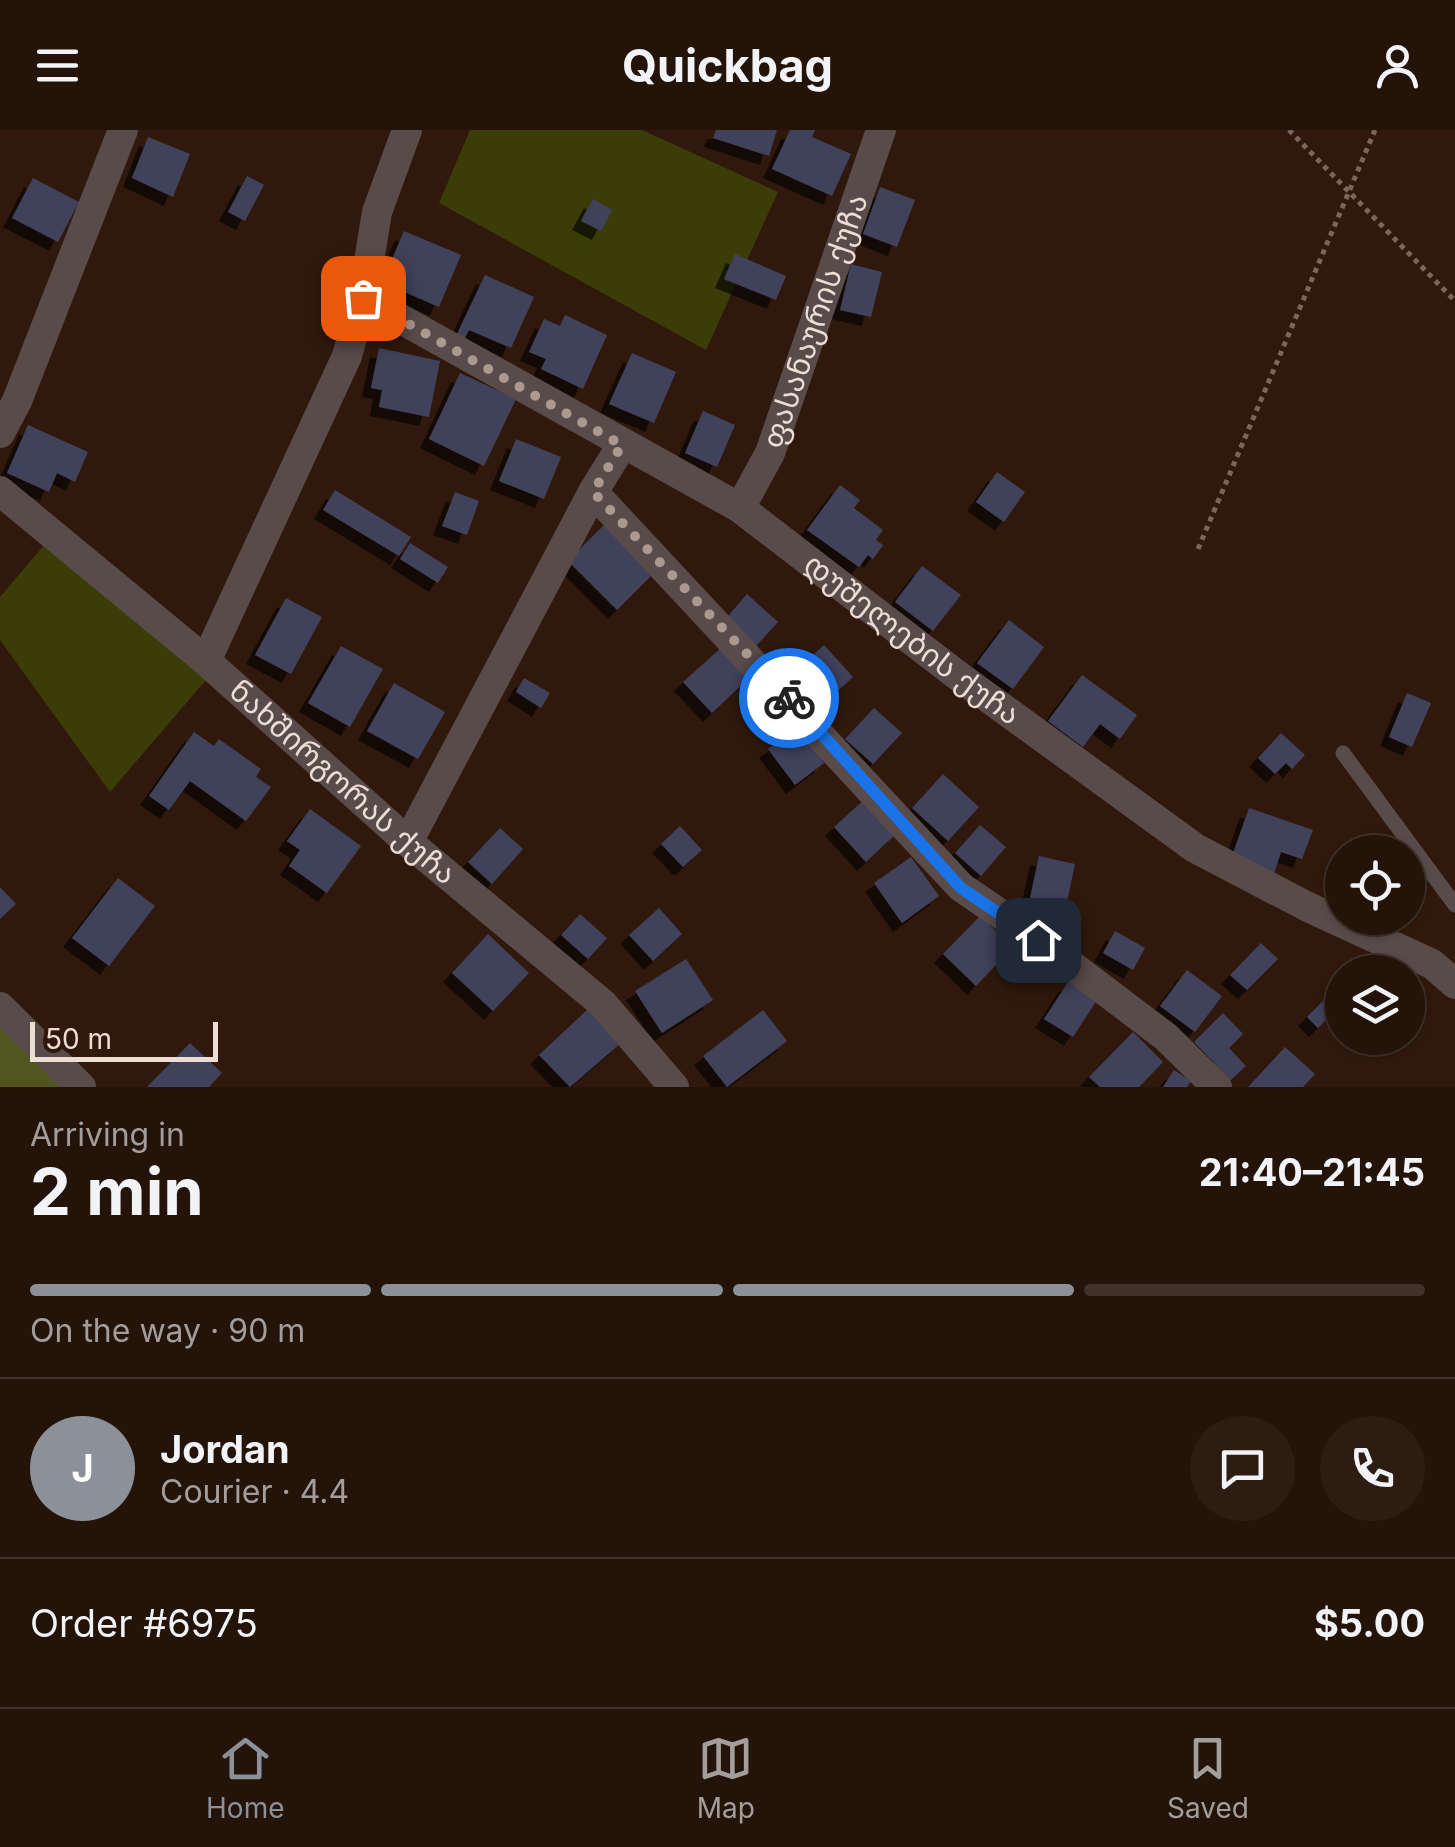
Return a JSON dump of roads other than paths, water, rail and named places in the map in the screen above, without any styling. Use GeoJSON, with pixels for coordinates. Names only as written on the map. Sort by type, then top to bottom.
{"type":"FeatureCollection","features":[{"type":"Feature","properties":{"kind":"street"},"geometry":{"type":"LineString","coordinates":[[0,432],[17,401],[123,130]]}},
{"type":"Feature","properties":{"kind":"street"},"geometry":{"type":"LineString","coordinates":[[206,661],[347,356],[363,298],[377,212],[407,130]]}},
{"type":"Feature","properties":{"kind":"street","name":"ფასანაურის ქუჩა"},"geometry":{"type":"LineString","coordinates":[[740,508],[770,454],[881,130]]}},
{"type":"Feature","properties":{"kind":"street","name":"დუშელების ქუჩა"},"geometry":{"type":"LineString","coordinates":[[363,298],[740,508],[957,675],[1196,848],[1308,907],[1432,964],[1455,984]]}},
{"type":"Feature","properties":{"kind":"street"},"geometry":{"type":"LineString","coordinates":[[408,842],[593,492],[622,445]]}},
{"type":"Feature","properties":{"kind":"street","name":"ნახშირგორას ქუჩა"},"geometry":{"type":"LineString","coordinates":[[0,491],[206,661],[408,842],[603,1004],[674,1087]]}},
{"type":"Feature","properties":{"kind":"street"},"geometry":{"type":"LineString","coordinates":[[593,492],[961,888],[1038,940],[1166,1037],[1217,1087]]}},
{"type":"Feature","properties":{"kind":"street"},"geometry":{"type":"LineString","coordinates":[[0,1007],[82,1087]]}},
{"type":"Feature","properties":{"kind":"lane"},"geometry":{"type":"LineString","coordinates":[[1344,753],[1455,904]]}}]}
